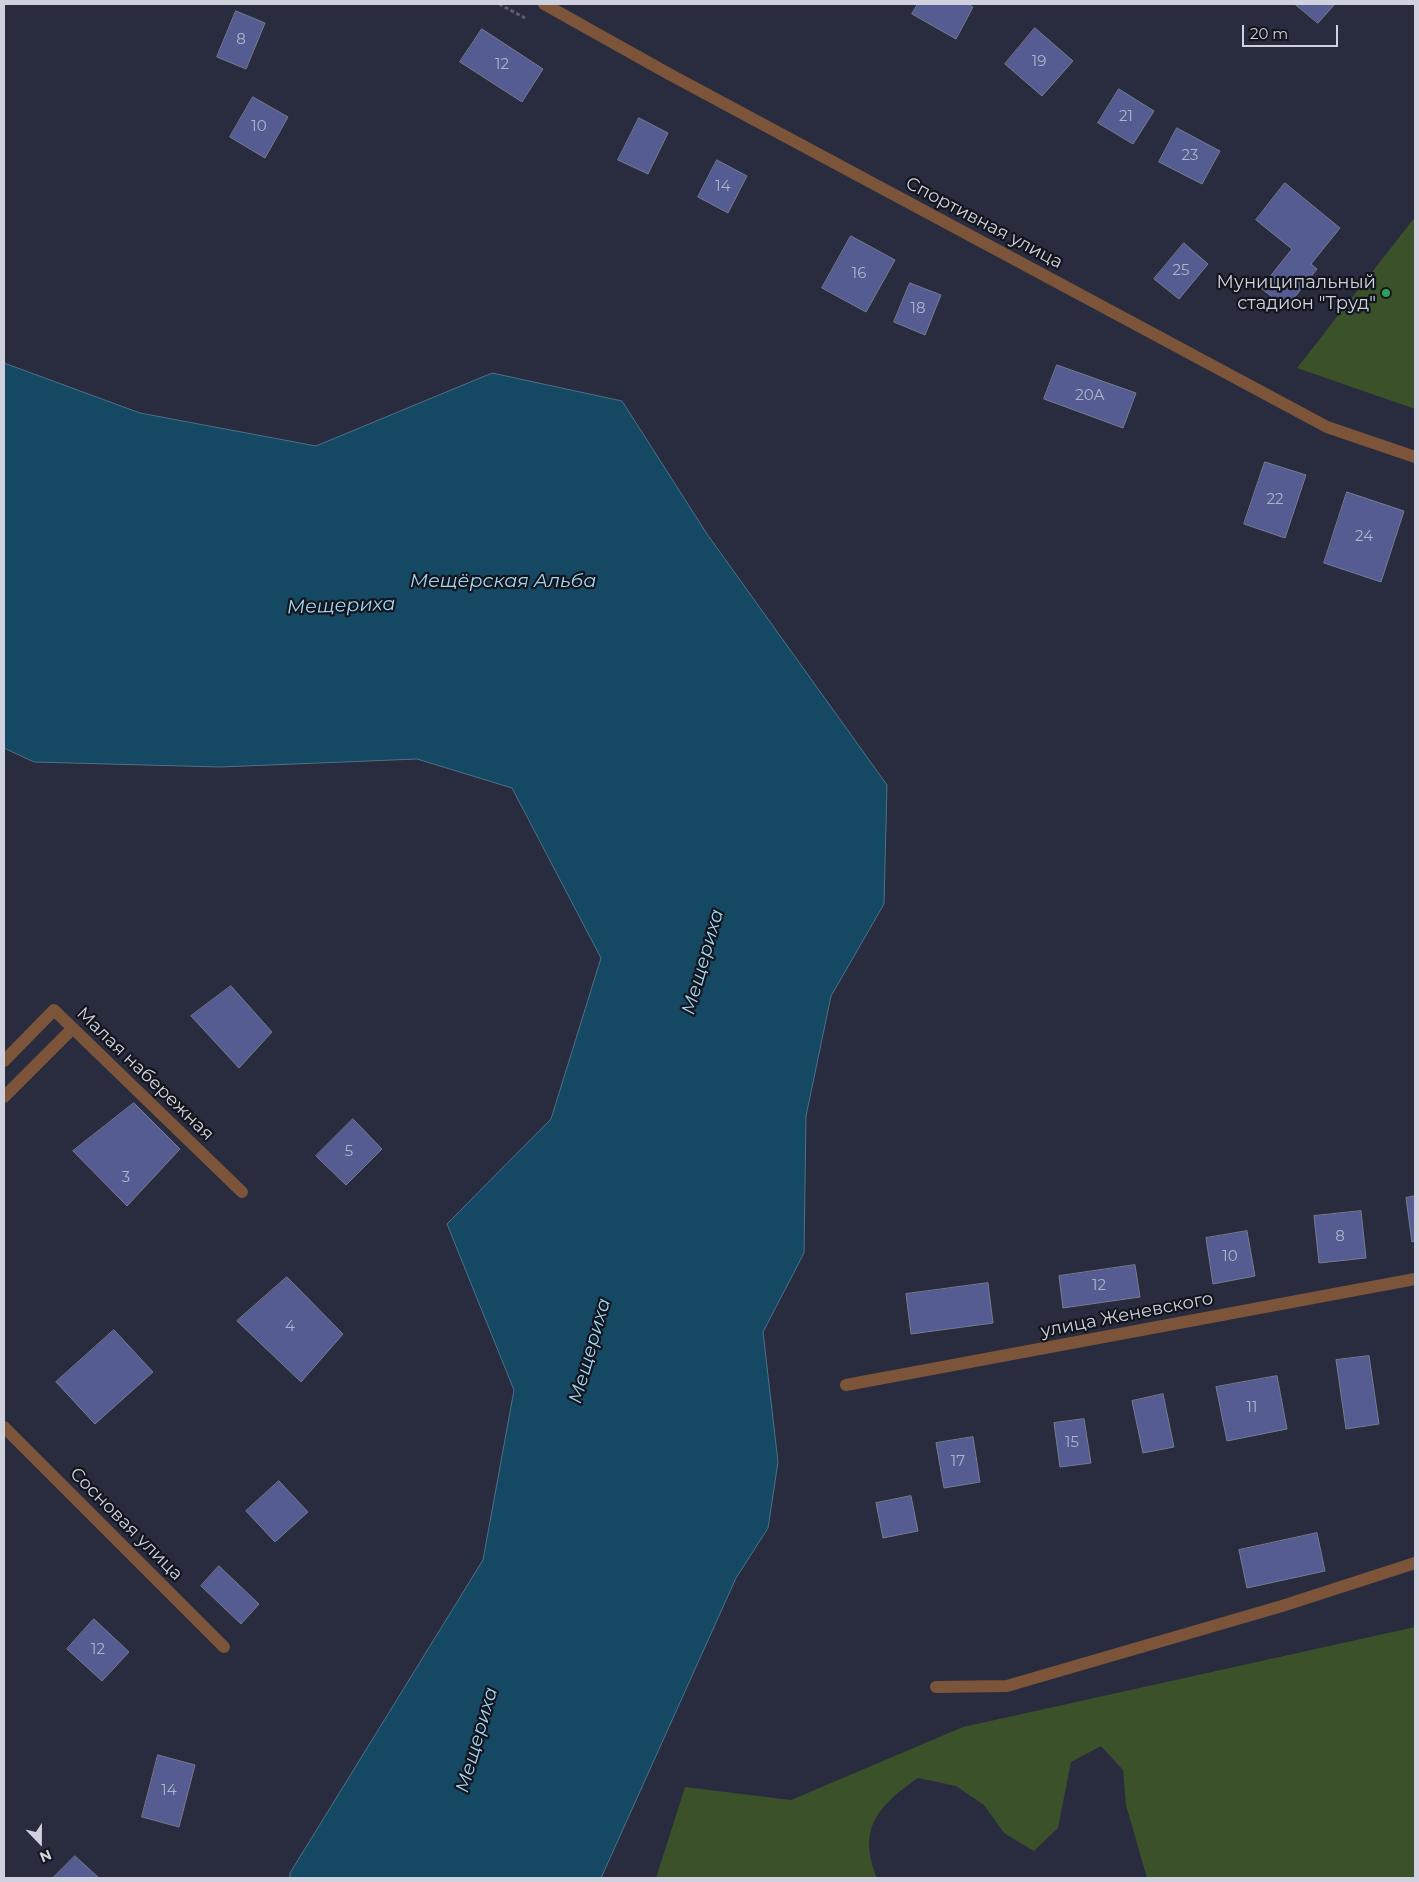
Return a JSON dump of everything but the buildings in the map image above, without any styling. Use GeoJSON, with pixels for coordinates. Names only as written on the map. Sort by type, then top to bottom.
{"type":"FeatureCollection","features":[{"type":"Feature","properties":{"kind":"street","name":"Спортивная улица"},"geometry":{"type":"LineString","coordinates":[[544,4],[669,74],[1327,427],[1415,457]]}},
{"type":"Feature","properties":{"kind":"street","name":"Малая набережная"},"geometry":{"type":"LineString","coordinates":[[4,1060],[54,1010],[242,1192]]}},
{"type":"Feature","properties":{"kind":"street"},"geometry":{"type":"LineString","coordinates":[[4,1097],[73,1028]]}},
{"type":"Feature","properties":{"kind":"street","name":"улица Женевского"},"geometry":{"type":"LineString","coordinates":[[846,1385],[1415,1278]]}},
{"type":"Feature","properties":{"kind":"street","name":"Сосновая улица"},"geometry":{"type":"LineString","coordinates":[[4,1427],[224,1647]]}},
{"type":"Feature","properties":{"kind":"street"},"geometry":{"type":"LineString","coordinates":[[936,1687],[1007,1686],[1282,1606],[1415,1563]]}},
{"type":"Feature","properties":{"kind":"green space","name":"Муниципальный стадион \"Труд\""},"geometry":{"type":"Polygon","coordinates":[[[1415,217],[1415,409],[1297,368],[1415,217]]]}},
{"type":"Feature","properties":{"kind":"green space"},"geometry":{"type":"Polygon","coordinates":[[[1415,1627],[1415,1878],[1147,1878],[1126,1805],[1123,1770],[1101,1746],[1071,1762],[1058,1828],[1034,1851],[1004,1833],[984,1805],[956,1786],[918,1778],[892,1798],[875,1820],[869,1845],[871,1860],[877,1878],[656,1878],[685,1787],[791,1800],[963,1727],[1415,1627]]]}},
{"type":"Feature","properties":{"kind":"water","name":"Мещёрская Альба"},"geometry":{"type":"Polygon","coordinates":[[[4,363],[140,413],[316,446],[492,373],[622,401],[707,534],[887,785],[884,904],[831,996],[806,1116],[804,1253],[763,1332],[778,1462],[768,1528],[736,1578],[601,1878],[290,1878],[290,1873],[483,1560],[514,1390],[447,1224],[551,1119],[601,958],[512,788],[417,759],[220,767],[34,762],[4,748],[4,363]]]}},
{"type":"Feature","properties":{"kind":"place","name":"Муниципальный стадион \"Труд\""},"geometry":{"type":"Point","coordinates":[1386,293]}},
{"type":"Feature","properties":{"kind":"water label","name":"Мещериха"},"geometry":{"type":"Point","coordinates":[341,606]}},
{"type":"Feature","properties":{"kind":"water label","name":"Мещериха"},"geometry":{"type":"Point","coordinates":[703,962]}},
{"type":"Feature","properties":{"kind":"water label","name":"Мещериха"},"geometry":{"type":"Point","coordinates":[590,1351]}},
{"type":"Feature","properties":{"kind":"water label","name":"Мещериха"},"geometry":{"type":"Point","coordinates":[477,1740]}}]}
